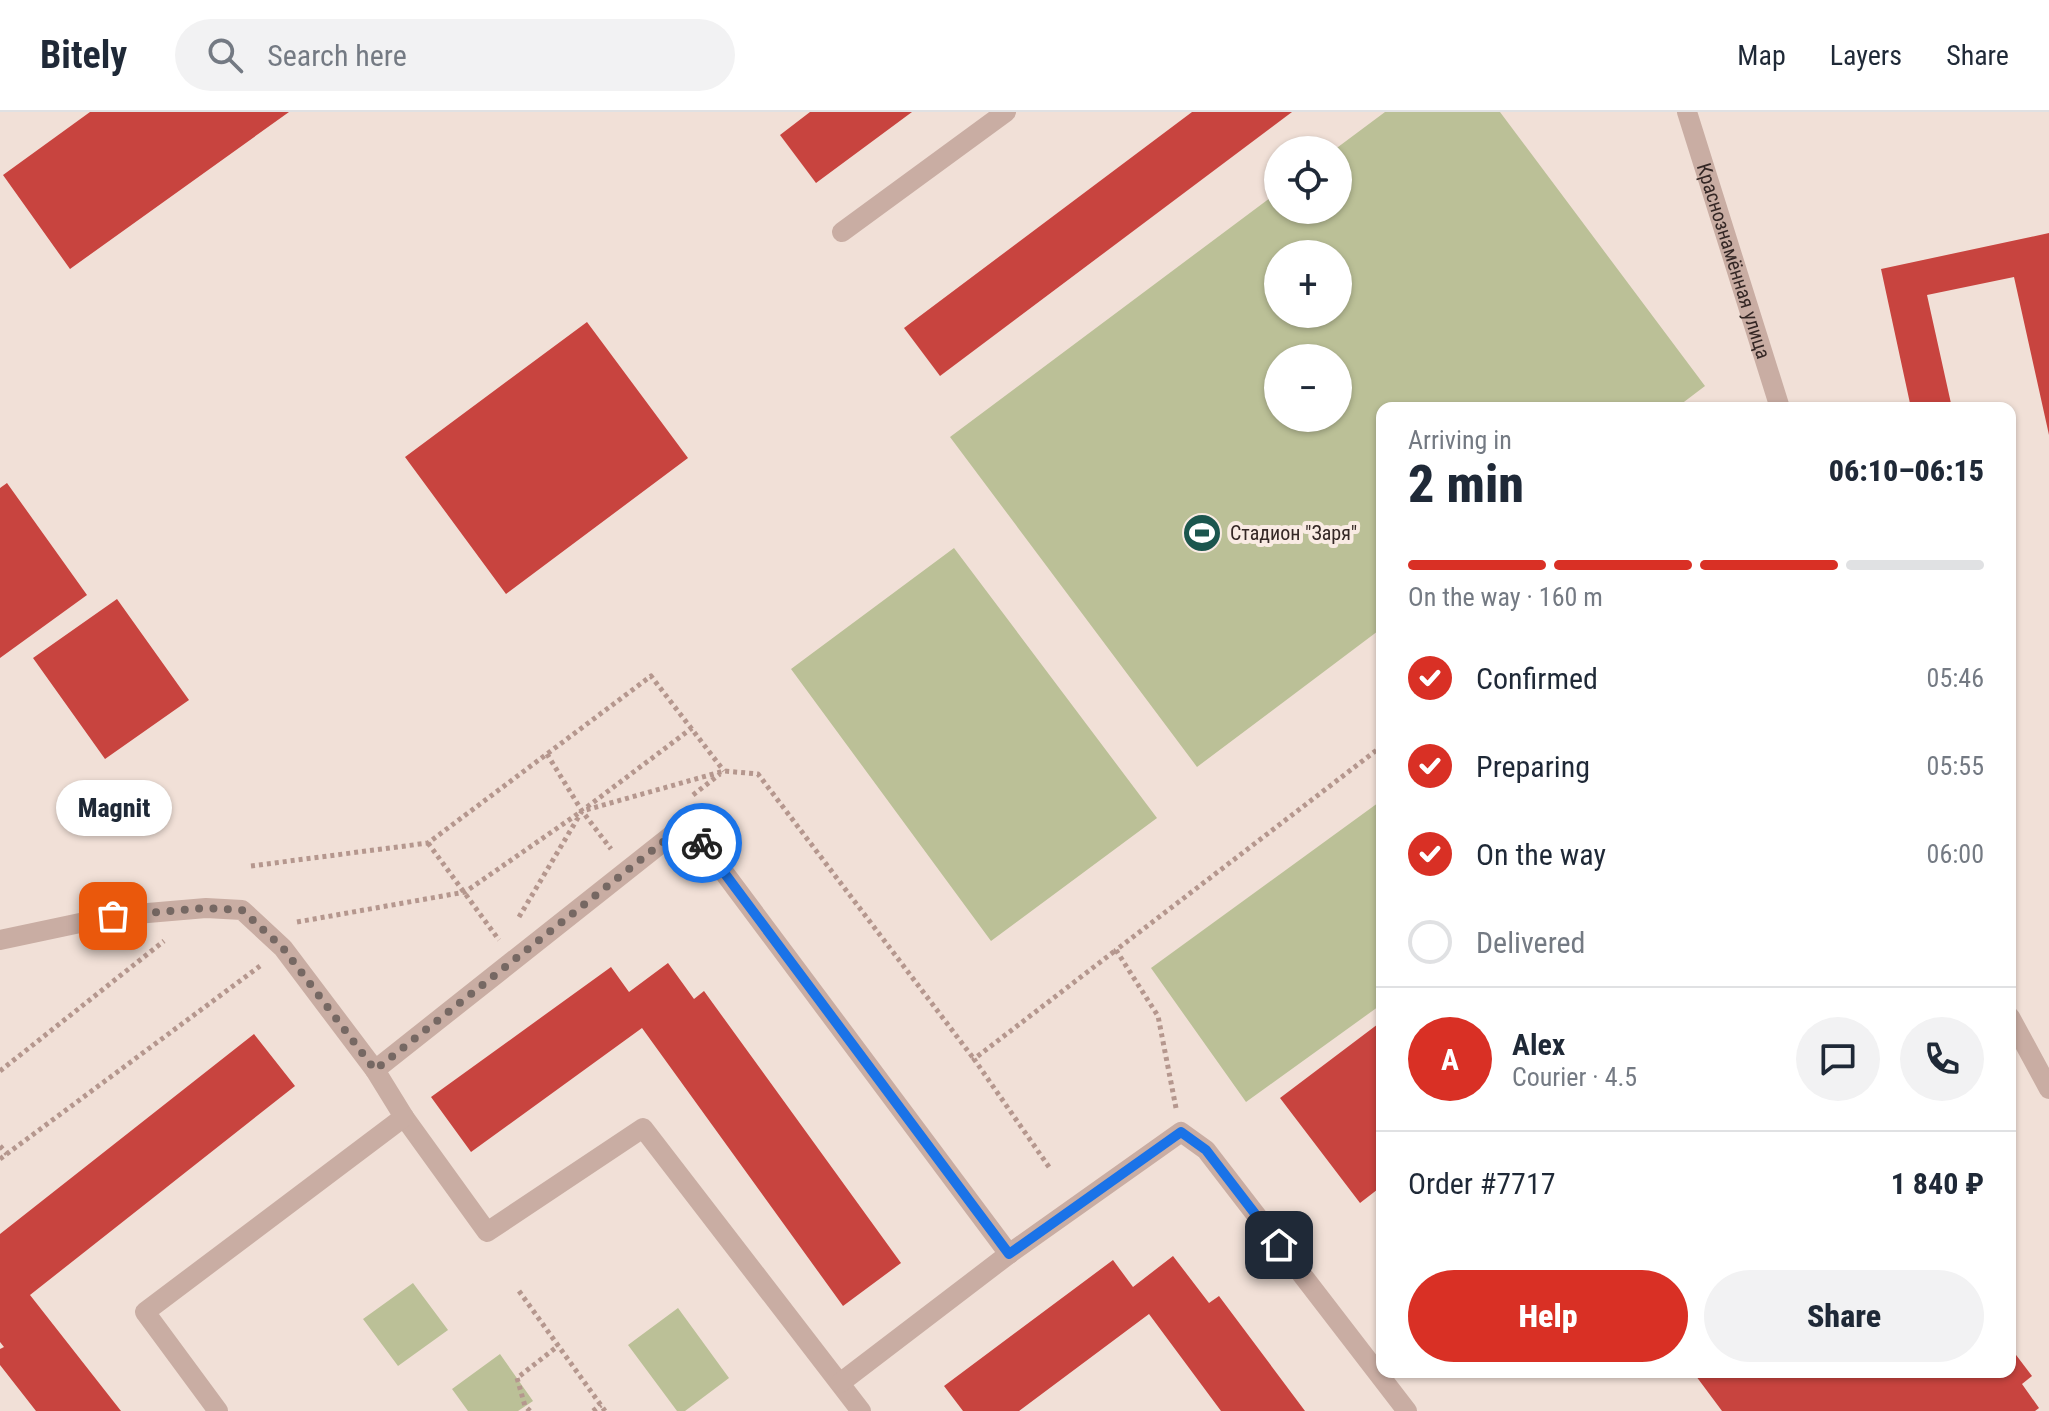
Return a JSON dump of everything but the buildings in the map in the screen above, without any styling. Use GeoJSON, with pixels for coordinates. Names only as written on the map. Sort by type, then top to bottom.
{"type":"FeatureCollection","features":[{"type":"Feature","properties":{"kind":"street"},"geometry":{"type":"LineString","coordinates":[[842,232],[1006,112]]}},
{"type":"Feature","properties":{"kind":"street","name":"Краснознамённая улица"},"geometry":{"type":"LineString","coordinates":[[1687,112],[1778,402]]}},
{"type":"Feature","properties":{"kind":"street"},"geometry":{"type":"LineString","coordinates":[[375,1070],[687,823],[1009,1254]]}},
{"type":"Feature","properties":{"kind":"street"},"geometry":{"type":"LineString","coordinates":[[0,940],[113,916],[206,908],[242,910],[283,948],[375,1070],[404,1117],[487,1232],[643,1128],[861,1411]]}},
{"type":"Feature","properties":{"kind":"street"},"geometry":{"type":"LineString","coordinates":[[2016,1028],[2049,1089]]}},
{"type":"Feature","properties":{"kind":"street"},"geometry":{"type":"LineString","coordinates":[[218,1411],[145,1312],[404,1117]]}},
{"type":"Feature","properties":{"kind":"street"},"geometry":{"type":"LineString","coordinates":[[840,1383],[1009,1254],[1181,1132],[1206,1150],[1376,1371]]}},
{"type":"Feature","properties":{"kind":"street"},"geometry":{"type":"LineString","coordinates":[[1382,1378],[1407,1411]]}},
{"type":"Feature","properties":{"kind":"path"},"geometry":{"type":"LineString","coordinates":[[251,866],[428,843],[651,676],[724,771]]}},
{"type":"Feature","properties":{"kind":"path"},"geometry":{"type":"LineString","coordinates":[[294,923],[465,892],[582,811],[692,728]]}},
{"type":"Feature","properties":{"kind":"path"},"geometry":{"type":"LineString","coordinates":[[974,1059],[1376,751]]}},
{"type":"Feature","properties":{"kind":"path"},"geometry":{"type":"LineString","coordinates":[[547,754],[582,811],[616,856]]}},
{"type":"Feature","properties":{"kind":"path"},"geometry":{"type":"LineString","coordinates":[[688,799],[724,771]]}},
{"type":"Feature","properties":{"kind":"path"},"geometry":{"type":"LineString","coordinates":[[518,919],[582,811],[724,771],[758,774],[974,1059],[1049,1167]]}},
{"type":"Feature","properties":{"kind":"path"},"geometry":{"type":"LineString","coordinates":[[428,843],[502,945],[510,932]]}},
{"type":"Feature","properties":{"kind":"path"},"geometry":{"type":"LineString","coordinates":[[0,1071],[206,908]]}},
{"type":"Feature","properties":{"kind":"path"},"geometry":{"type":"LineString","coordinates":[[0,1159],[283,948]]}},
{"type":"Feature","properties":{"kind":"path"},"geometry":{"type":"LineString","coordinates":[[1116,950],[1158,1016],[1181,1132]]}},
{"type":"Feature","properties":{"kind":"path"},"geometry":{"type":"LineString","coordinates":[[0,1146],[7,1154]]}},
{"type":"Feature","properties":{"kind":"path"},"geometry":{"type":"LineString","coordinates":[[519,1291],[603,1408],[593,1411]]}},
{"type":"Feature","properties":{"kind":"path"},"geometry":{"type":"LineString","coordinates":[[530,1411],[525,1406],[517,1378],[558,1346]]}},
{"type":"Feature","properties":{"kind":"green space","name":"Стадион \"Заря\""},"geometry":{"type":"Polygon","coordinates":[[[1385,112],[1500,112],[1705,386],[1684,402],[1376,402],[1376,633],[1197,767],[950,437],[1264,202],[1264,224],[1352,224],[1352,137],[1385,112]]]}},
{"type":"Feature","properties":{"kind":"green space"},"geometry":{"type":"Polygon","coordinates":[[[954,548],[1157,818],[991,941],[791,669],[954,548]]]}},
{"type":"Feature","properties":{"kind":"green space"},"geometry":{"type":"Polygon","coordinates":[[[1376,804],[1376,1008],[1246,1102],[1151,968],[1376,804]]]}},
{"type":"Feature","properties":{"kind":"green space"},"geometry":{"type":"Polygon","coordinates":[[[413,1283],[448,1330],[398,1366],[363,1319],[413,1283]]]}},
{"type":"Feature","properties":{"kind":"green space"},"geometry":{"type":"Polygon","coordinates":[[[678,1308],[729,1378],[685,1411],[677,1411],[628,1345],[678,1308]]]}},
{"type":"Feature","properties":{"kind":"green space"},"geometry":{"type":"Polygon","coordinates":[[[500,1354],[533,1401],[518,1411],[468,1411],[452,1389],[500,1354]]]}},
{"type":"Feature","properties":{"kind":"way so far"},"geometry":{"type":"LineString","coordinates":[[113,916],[206,908],[242,910],[283,948],[375,1070],[687,823],[702,843]]}},
{"type":"Feature","properties":{"kind":"place","name":"Стадион \"Заря\""},"geometry":{"type":"Point","coordinates":[1202,533]}},
{"type":"Feature","properties":{"kind":"place","name":"Magnit"},"geometry":{"type":"Point","coordinates":[113,916]}},
{"type":"Feature","properties":{"kind":"route"},"geometry":{"type":"LineString","coordinates":[[702,843],[1009,1254],[1181,1132],[1206,1150],[1279,1245]]}}]}
